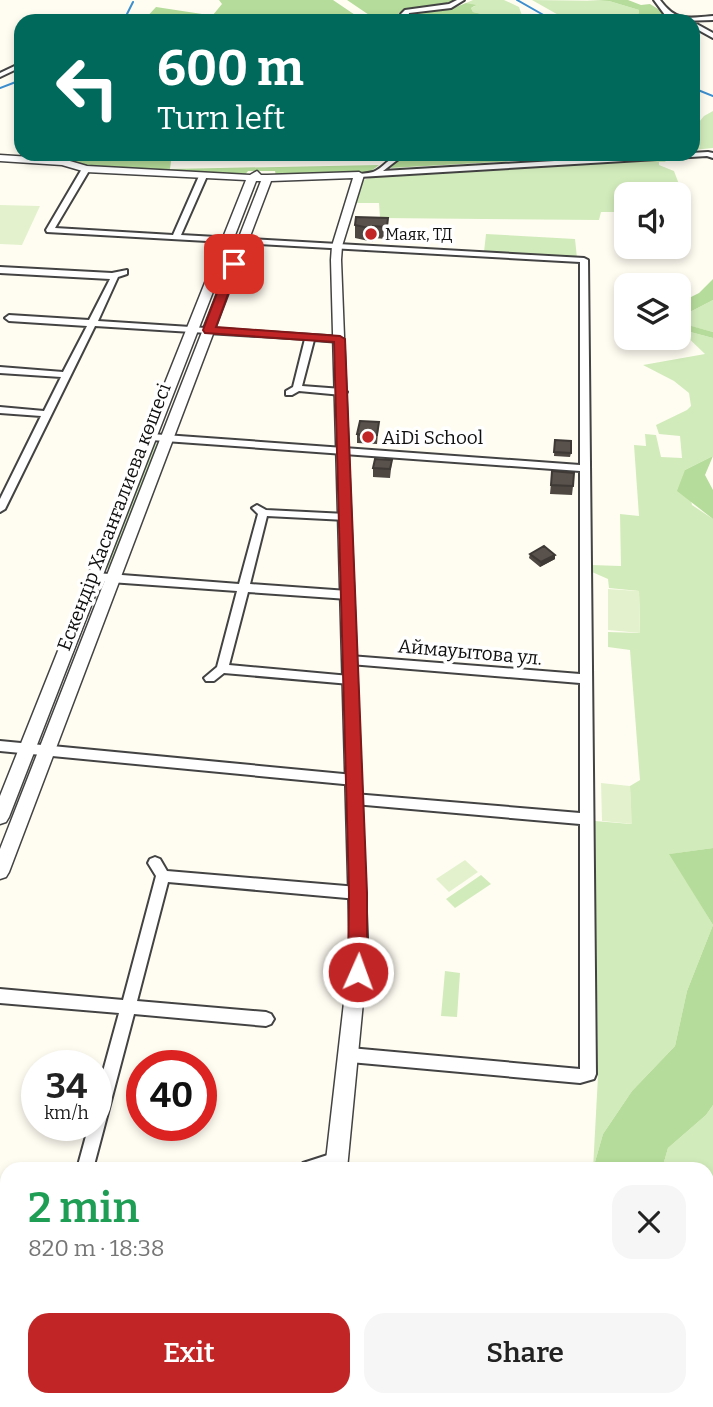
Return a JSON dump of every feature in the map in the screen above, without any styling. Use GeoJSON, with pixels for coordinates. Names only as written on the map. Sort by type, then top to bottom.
{"type":"FeatureCollection","features":[{"type":"Feature","properties":{"kind":"street"},"geometry":{"type":"LineString","coordinates":[[404,14],[407,11],[451,6],[461,0]]}},
{"type":"Feature","properties":{"kind":"street"},"geometry":{"type":"LineString","coordinates":[[47,161],[63,162],[86,169],[252,178],[255,174],[266,174],[267,178],[586,161]]}},
{"type":"Feature","properties":{"kind":"street"},"geometry":{"type":"LineString","coordinates":[[376,173],[392,161]]}},
{"type":"Feature","properties":{"kind":"street"},"geometry":{"type":"LineString","coordinates":[[86,169],[50,230],[584,260],[587,1074],[580,1076],[350,1055]]}},
{"type":"Feature","properties":{"kind":"street"},"geometry":{"type":"LineString","coordinates":[[337,1162],[359,950],[337,246],[359,175]]}},
{"type":"Feature","properties":{"kind":"street"},"geometry":{"type":"LineString","coordinates":[[176,237],[203,176]]}},
{"type":"Feature","properties":{"kind":"street","name":"Ескендір Хасанғалиева көшесі"},"geometry":{"type":"LineString","coordinates":[[0,817],[252,178]]}},
{"type":"Feature","properties":{"kind":"street","name":"Ескендір Хасанғалиева көшесі"},"geometry":{"type":"LineString","coordinates":[[0,872],[267,178]]}},
{"type":"Feature","properties":{"kind":"street"},"geometry":{"type":"LineString","coordinates":[[0,270],[113,276],[124,272]]}},
{"type":"Feature","properties":{"kind":"street"},"geometry":{"type":"LineString","coordinates":[[0,509],[114,279],[113,276]]}},
{"type":"Feature","properties":{"kind":"street"},"geometry":{"type":"LineString","coordinates":[[9,318],[340,339]]}},
{"type":"Feature","properties":{"kind":"street"},"geometry":{"type":"LineString","coordinates":[[310,338],[293,391],[342,392]]}},
{"type":"Feature","properties":{"kind":"street"},"geometry":{"type":"LineString","coordinates":[[0,370],[65,375]]}},
{"type":"Feature","properties":{"kind":"street"},"geometry":{"type":"LineString","coordinates":[[0,410],[46,414]]}},
{"type":"Feature","properties":{"kind":"street"},"geometry":{"type":"LineString","coordinates":[[151,438],[586,468]]}},
{"type":"Feature","properties":{"kind":"street"},"geometry":{"type":"LineString","coordinates":[[210,678],[222,668],[244,587],[260,511],[346,517]]}},
{"type":"Feature","properties":{"kind":"street"},"geometry":{"type":"LineString","coordinates":[[96,577],[348,595]]}},
{"type":"Feature","properties":{"kind":"street","name":"Аймауытова ул."},"geometry":{"type":"LineString","coordinates":[[350,660],[586,679]]}},
{"type":"Feature","properties":{"kind":"street"},"geometry":{"type":"LineString","coordinates":[[222,668],[350,680]]}},
{"type":"Feature","properties":{"kind":"street"},"geometry":{"type":"LineString","coordinates":[[0,746],[586,819]]}},
{"type":"Feature","properties":{"kind":"street"},"geometry":{"type":"LineString","coordinates":[[87,1162],[128,1008],[159,869],[358,893]]}},
{"type":"Feature","properties":{"kind":"street"},"geometry":{"type":"LineString","coordinates":[[0,996],[266,1019]]}},
{"type":"Feature","properties":{"kind":"green space"},"geometry":{"type":"Polygon","coordinates":[[[219,0],[333,0],[354,14],[214,14],[222,4],[219,0]]]}},
{"type":"Feature","properties":{"kind":"green space"},"geometry":{"type":"Polygon","coordinates":[[[347,0],[455,0],[438,6],[403,10],[399,14],[368,14],[347,0]]]}},
{"type":"Feature","properties":{"kind":"green space"},"geometry":{"type":"Polygon","coordinates":[[[473,0],[504,0],[519,7],[522,14],[482,14],[473,12],[471,8],[475,6],[466,3],[473,0]]]}},
{"type":"Feature","properties":{"kind":"green space"},"geometry":{"type":"Polygon","coordinates":[[[532,0],[609,1],[639,10],[638,14],[557,14],[532,0]]]}},
{"type":"Feature","properties":{"kind":"green space"},"geometry":{"type":"Polygon","coordinates":[[[587,0],[628,0],[641,5],[650,4],[666,14],[638,14],[639,10],[609,1],[587,0]]]}},
{"type":"Feature","properties":{"kind":"green space"},"geometry":{"type":"Polygon","coordinates":[[[466,3],[476,5],[471,8],[473,12],[482,14],[408,14],[466,3]]]}},
{"type":"Feature","properties":{"kind":"green space"},"geometry":{"type":"Polygon","coordinates":[[[156,7],[202,14],[150,14],[156,7]]]}},
{"type":"Feature","properties":{"kind":"green space"},"geometry":{"type":"Polygon","coordinates":[[[713,111],[713,148],[700,149],[700,121],[713,111]]]}},
{"type":"Feature","properties":{"kind":"green space"},"geometry":{"type":"Polygon","coordinates":[[[61,161],[171,161],[170,169],[379,165],[370,172],[276,176],[275,171],[248,171],[244,176],[89,167],[61,161]]]}},
{"type":"Feature","properties":{"kind":"green space"},"geometry":{"type":"Polygon","coordinates":[[[396,161],[514,161],[390,168],[396,161]]]}},
{"type":"Feature","properties":{"kind":"green space"},"geometry":{"type":"Polygon","coordinates":[[[612,161],[665,161],[659,162],[659,165],[674,171],[678,182],[614,182],[614,212],[601,212],[599,220],[380,218],[379,203],[356,203],[363,180],[381,175],[612,161]]]}},
{"type":"Feature","properties":{"kind":"green space"},"geometry":{"type":"Polygon","coordinates":[[[0,205],[40,206],[22,245],[0,244],[0,205]]]}},
{"type":"Feature","properties":{"kind":"green space"},"geometry":{"type":"Polygon","coordinates":[[[486,234],[575,239],[577,258],[484,252],[486,234]]]}},
{"type":"Feature","properties":{"kind":"green space"},"geometry":{"type":"Polygon","coordinates":[[[713,279],[713,300],[691,311],[691,297],[713,279]]]}},
{"type":"Feature","properties":{"kind":"green space"},"geometry":{"type":"Polygon","coordinates":[[[713,300],[713,332],[691,326],[691,311],[713,300]]]}},
{"type":"Feature","properties":{"kind":"green space"},"geometry":{"type":"Polygon","coordinates":[[[691,326],[713,332],[713,338],[691,332],[691,326]]]}},
{"type":"Feature","properties":{"kind":"green space"},"geometry":{"type":"Polygon","coordinates":[[[691,332],[713,338],[713,456],[685,470],[692,505],[713,519],[713,848],[670,854],[713,925],[687,991],[675,1046],[632,1091],[603,1134],[593,1162],[598,1076],[595,821],[631,824],[630,786],[640,780],[630,650],[608,647],[608,632],[640,633],[639,591],[609,588],[608,579],[592,572],[591,565],[621,566],[620,514],[639,516],[634,445],[646,446],[645,434],[656,435],[661,457],[682,458],[680,436],[659,434],[656,425],[691,406],[689,393],[674,381],[643,365],[705,354],[691,341],[691,332]]]}},
{"type":"Feature","properties":{"kind":"green space"},"geometry":{"type":"Polygon","coordinates":[[[154,443],[162,444],[114,569],[105,569],[154,443]]]}},
{"type":"Feature","properties":{"kind":"green space"},"geometry":{"type":"Polygon","coordinates":[[[713,456],[705,475],[713,490],[713,519],[677,491],[685,470],[713,456]]]}},
{"type":"Feature","properties":{"kind":"green space"},"geometry":{"type":"Polygon","coordinates":[[[608,589],[639,591],[640,633],[608,630],[608,589]]]}},
{"type":"Feature","properties":{"kind":"green space"},"geometry":{"type":"Polygon","coordinates":[[[601,783],[630,786],[632,824],[602,821],[601,783]]]}},
{"type":"Feature","properties":{"kind":"green space"},"geometry":{"type":"Polygon","coordinates":[[[713,848],[713,925],[669,854],[713,848]]]}},
{"type":"Feature","properties":{"kind":"green space"},"geometry":{"type":"Polygon","coordinates":[[[465,860],[478,872],[449,892],[436,879],[465,860]]]}},
{"type":"Feature","properties":{"kind":"green space"},"geometry":{"type":"Polygon","coordinates":[[[481,875],[491,884],[455,908],[446,899],[481,875]]]}},
{"type":"Feature","properties":{"kind":"green space"},"geometry":{"type":"Polygon","coordinates":[[[713,925],[713,1105],[706,1115],[668,1148],[664,1162],[595,1162],[603,1134],[632,1091],[675,1046],[687,991],[713,925]]]}},
{"type":"Feature","properties":{"kind":"green space"},"geometry":{"type":"Polygon","coordinates":[[[445,971],[460,973],[457,1017],[441,1016],[445,971]]]}},
{"type":"Feature","properties":{"kind":"green space"},"geometry":{"type":"Polygon","coordinates":[[[713,1105],[713,1162],[664,1162],[668,1148],[706,1115],[713,1105]]]}},
{"type":"Feature","properties":{"kind":"building"},"geometry":{"type":"Polygon","coordinates":[[[356,217],[388,218],[387,227],[373,226],[373,229],[355,225],[356,217]]]}},
{"type":"Feature","properties":{"kind":"building"},"geometry":{"type":"Polygon","coordinates":[[[360,421],[379,422],[377,435],[357,434],[360,421]]]}},
{"type":"Feature","properties":{"kind":"building"},"geometry":{"type":"Polygon","coordinates":[[[555,440],[571,441],[571,453],[554,452],[555,440]]]}},
{"type":"Feature","properties":{"kind":"building"},"geometry":{"type":"Polygon","coordinates":[[[375,459],[392,460],[390,469],[373,468],[375,459]]]}},
{"type":"Feature","properties":{"kind":"building"},"geometry":{"type":"Polygon","coordinates":[[[552,471],[574,473],[573,486],[551,485],[552,471]]]}},
{"type":"Feature","properties":{"kind":"building"},"geometry":{"type":"Polygon","coordinates":[[[544,546],[555,555],[541,562],[530,554],[544,546]]]}},
{"type":"Feature","properties":{"kind":"waterway"},"geometry":{"type":"LineString","coordinates":[[517,0],[542,14]]}},
{"type":"Feature","properties":{"kind":"waterway"},"geometry":{"type":"LineString","coordinates":[[127,14],[133,2]]}},
{"type":"Feature","properties":{"kind":"waterway"},"geometry":{"type":"LineString","coordinates":[[0,88],[14,83]]}},
{"type":"Feature","properties":{"kind":"waterway"},"geometry":{"type":"LineString","coordinates":[[700,91],[713,96]]}},
{"type":"Feature","properties":{"kind":"place","name":"Маяк, ТД"},"geometry":{"type":"Point","coordinates":[371,234]}},
{"type":"Feature","properties":{"kind":"place","name":"AiDi School"},"geometry":{"type":"Point","coordinates":[368,437]}},
{"type":"Feature","properties":{"kind":"route"},"geometry":{"type":"LineString","coordinates":[[234,264],[209,330],[340,339],[358,893],[358,972]]}}]}
